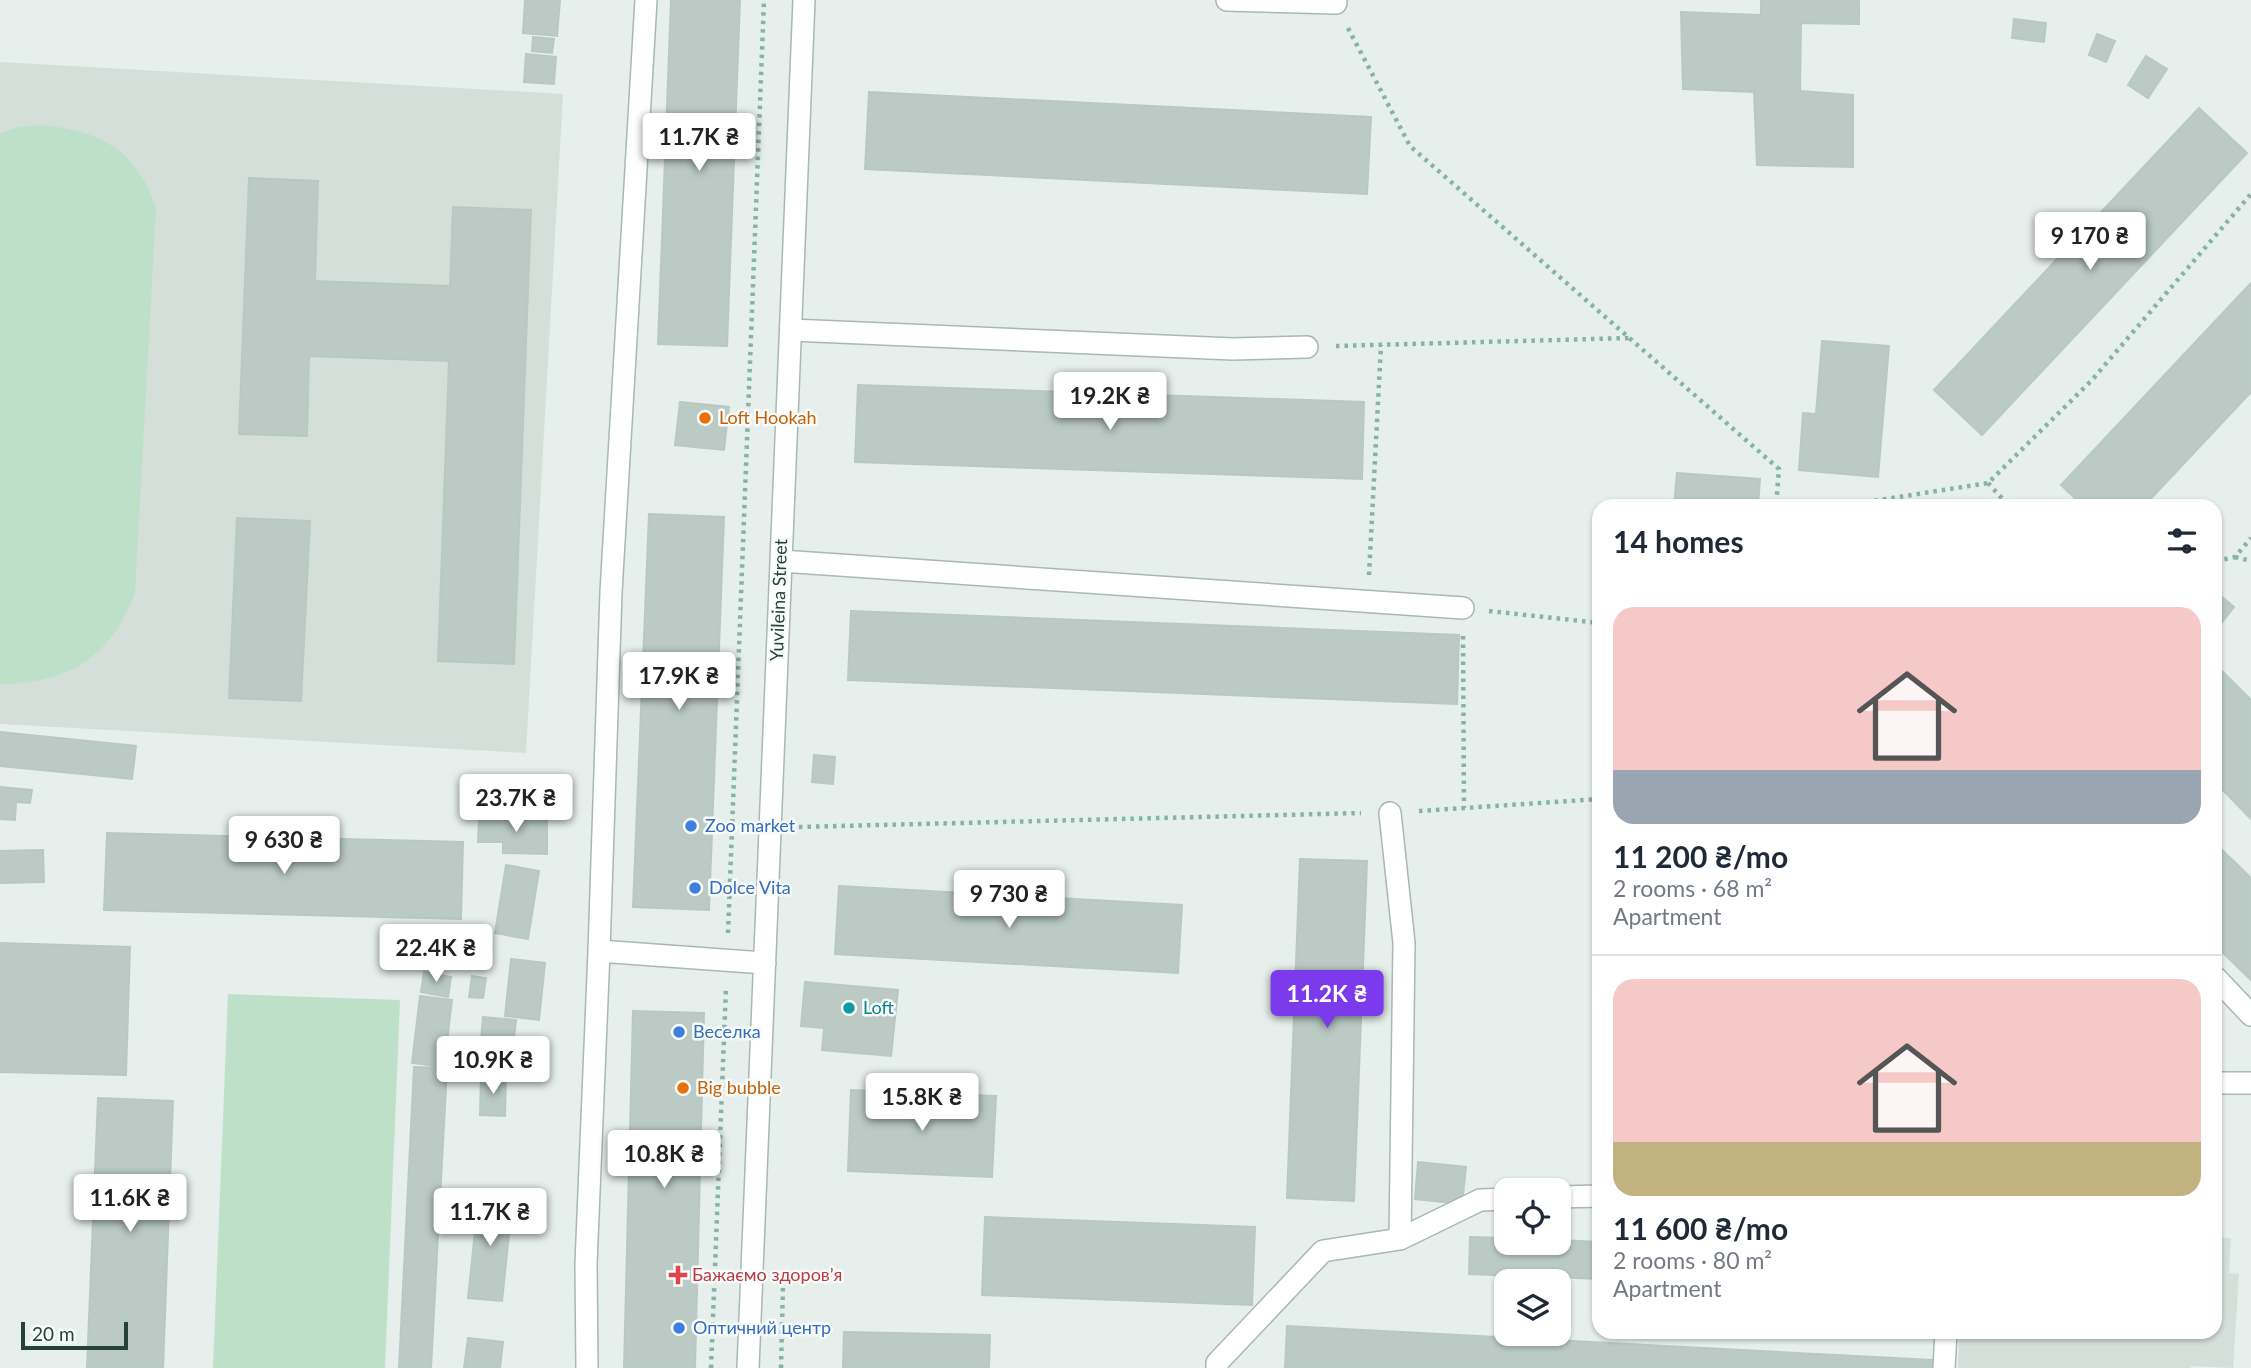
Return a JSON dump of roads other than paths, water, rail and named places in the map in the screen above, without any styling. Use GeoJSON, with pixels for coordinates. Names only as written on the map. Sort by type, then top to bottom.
{"type":"FeatureCollection","features":[{"type":"Feature","properties":{"kind":"street"},"geometry":{"type":"LineString","coordinates":[[587,1368],[586,1264],[611,592],[646,0]]}},
{"type":"Feature","properties":{"kind":"street","name":"Yuvileina Street"},"geometry":{"type":"LineString","coordinates":[[748,1368],[804,0]]}},
{"type":"Feature","properties":{"kind":"street"},"geometry":{"type":"LineString","coordinates":[[1227,0],[1336,3]]}},
{"type":"Feature","properties":{"kind":"street"},"geometry":{"type":"LineString","coordinates":[[790,330],[1233,349],[1307,347]]}},
{"type":"Feature","properties":{"kind":"street"},"geometry":{"type":"LineString","coordinates":[[781,561],[1462,608]]}},
{"type":"Feature","properties":{"kind":"street"},"geometry":{"type":"LineString","coordinates":[[1390,813],[1404,943],[1400,1239]]}},
{"type":"Feature","properties":{"kind":"street"},"geometry":{"type":"LineString","coordinates":[[599,951],[765,963]]}},
{"type":"Feature","properties":{"kind":"street"},"geometry":{"type":"LineString","coordinates":[[2222,984],[2251,1015]]}},
{"type":"Feature","properties":{"kind":"street"},"geometry":{"type":"LineString","coordinates":[[2222,1083],[2251,1083]]}},
{"type":"Feature","properties":{"kind":"street"},"geometry":{"type":"LineString","coordinates":[[1571,1197],[1592,1196]]}},
{"type":"Feature","properties":{"kind":"street"},"geometry":{"type":"LineString","coordinates":[[1217,1368],[1217,1363],[1323,1251],[1400,1239],[1480,1200],[1494,1199]]}},
{"type":"Feature","properties":{"kind":"street"},"geometry":{"type":"LineString","coordinates":[[1944,1368],[1946,1339]]}},
{"type":"Feature","properties":{"kind":"place","name":"Loft Hookah"},"geometry":{"type":"Point","coordinates":[705,418]}},
{"type":"Feature","properties":{"kind":"place","name":"Zoo market"},"geometry":{"type":"Point","coordinates":[691,826]}},
{"type":"Feature","properties":{"kind":"place","name":"Dolce Vita"},"geometry":{"type":"Point","coordinates":[695,888]}},
{"type":"Feature","properties":{"kind":"place","name":"Loft"},"geometry":{"type":"Point","coordinates":[849,1008]}},
{"type":"Feature","properties":{"kind":"place","name":"Веселка"},"geometry":{"type":"Point","coordinates":[679,1032]}},
{"type":"Feature","properties":{"kind":"place","name":"Big bubble"},"geometry":{"type":"Point","coordinates":[683,1088]}},
{"type":"Feature","properties":{"kind":"place","name":"Бажаємо здоровʼя"},"geometry":{"type":"Point","coordinates":[678,1275]}},
{"type":"Feature","properties":{"kind":"place","name":"Оптичний центр"},"geometry":{"type":"Point","coordinates":[679,1328]}}]}
